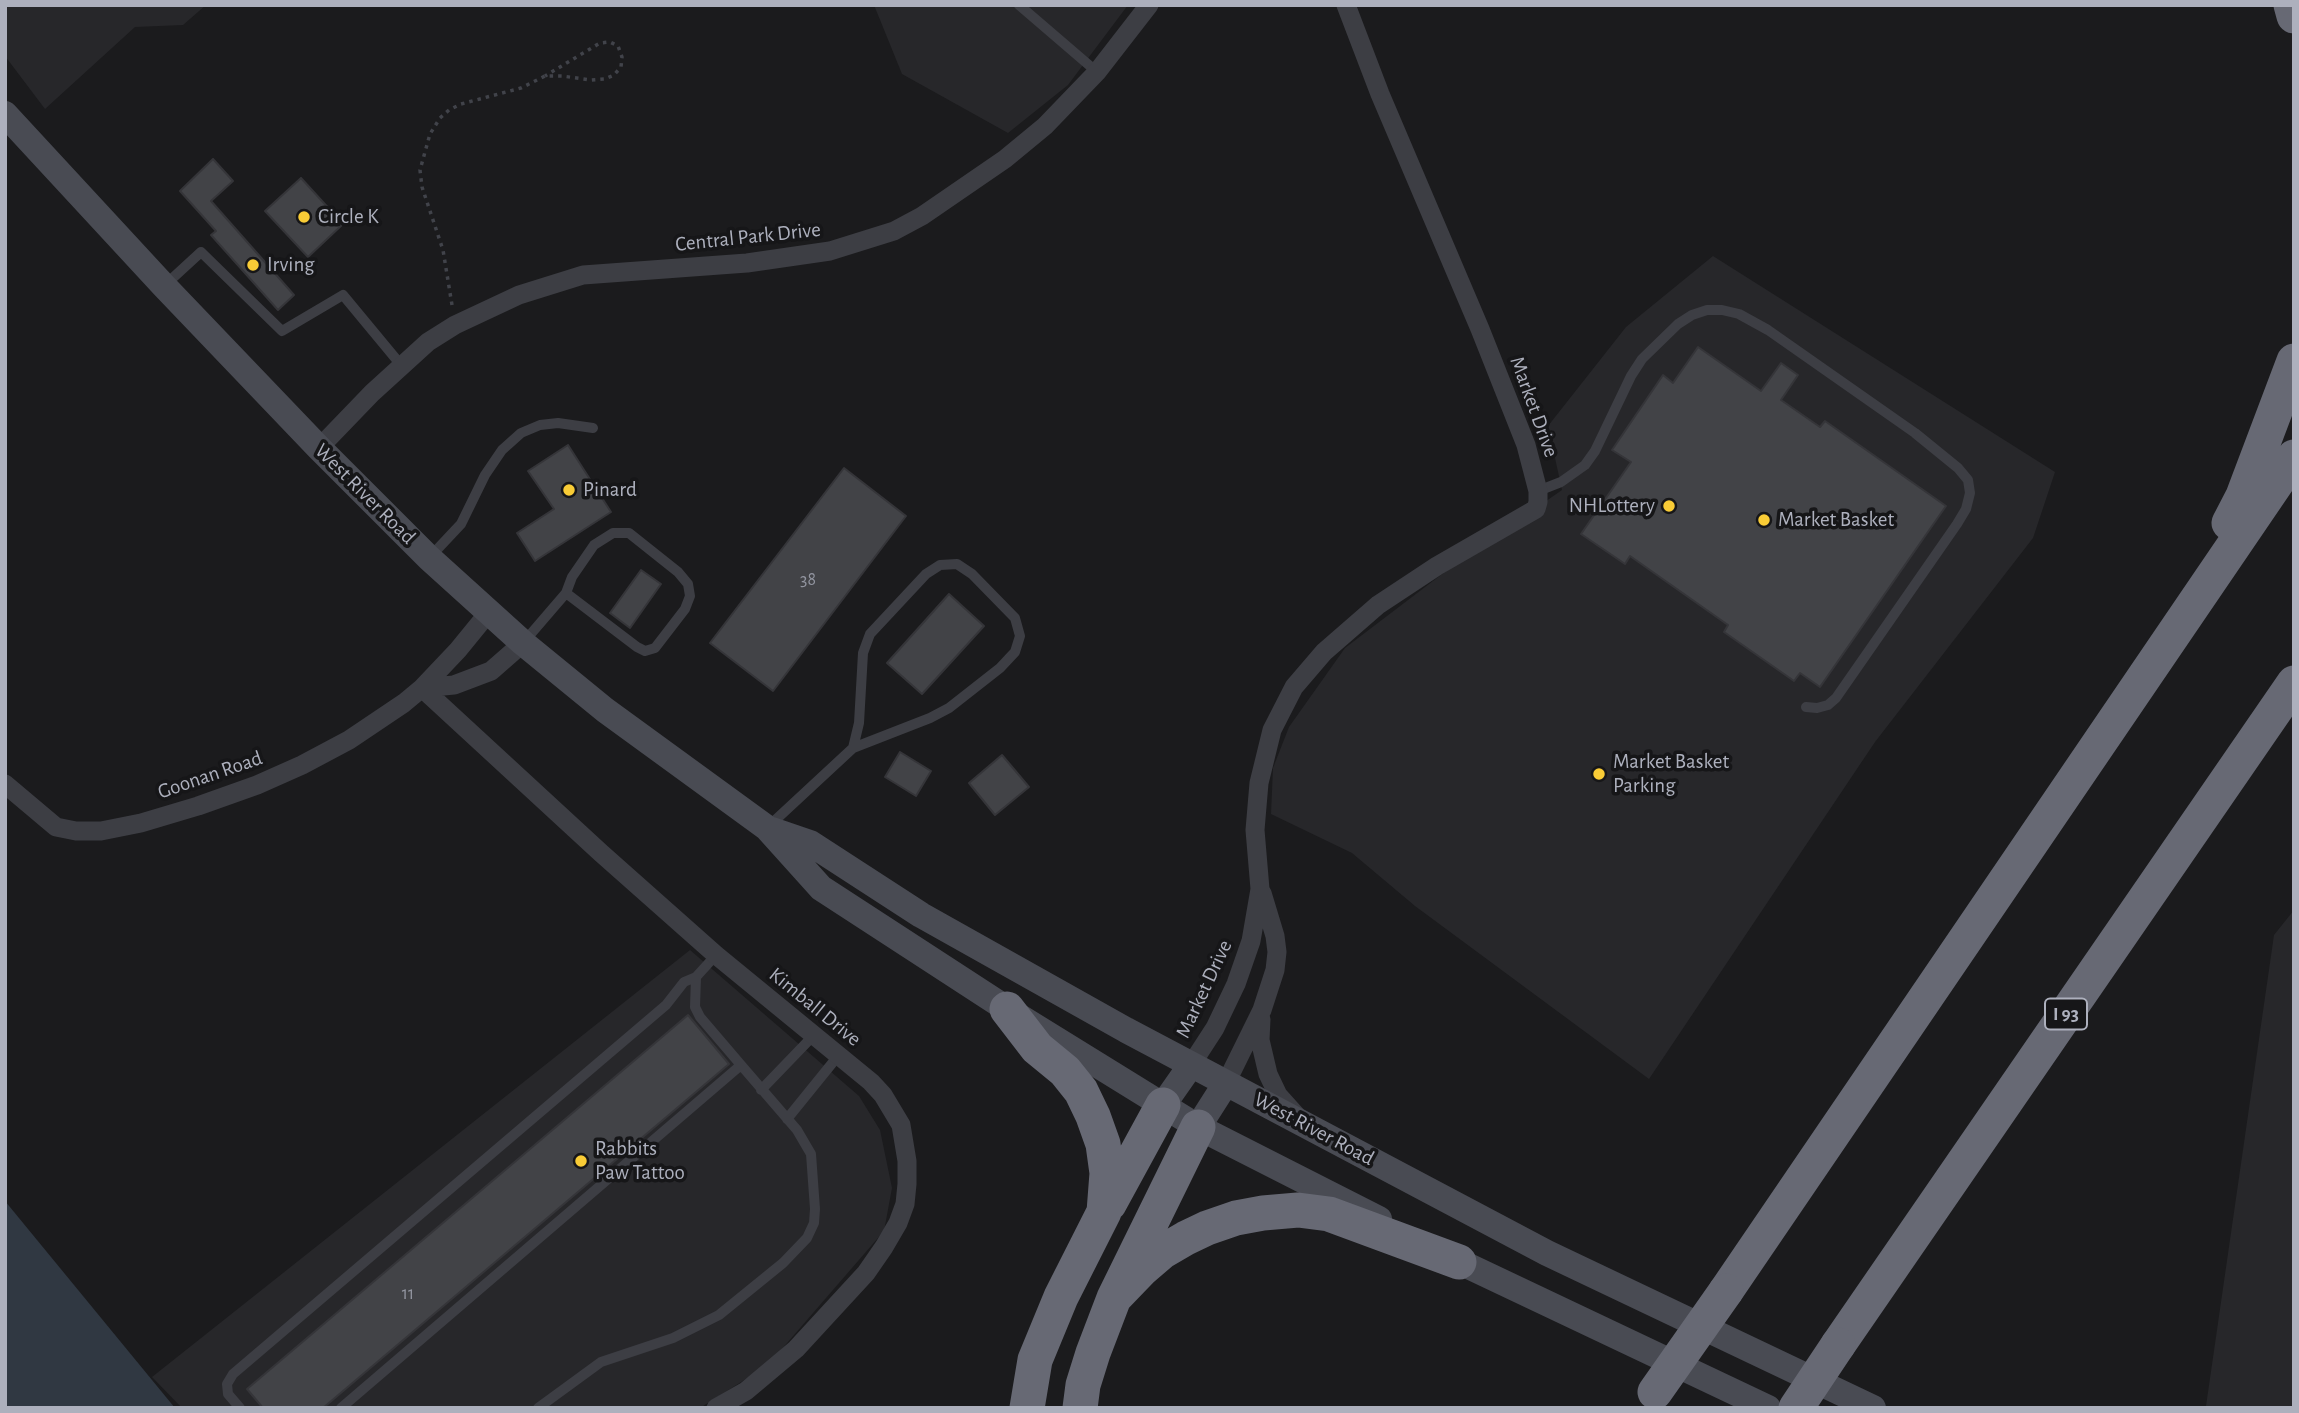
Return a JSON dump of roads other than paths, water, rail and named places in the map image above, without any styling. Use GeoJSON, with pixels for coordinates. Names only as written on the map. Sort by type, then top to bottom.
{"type":"FeatureCollection","features":[{"type":"Feature","properties":{"kind":"highway"},"geometry":{"type":"LineString","coordinates":[[2291,5],[2294,16]]}},
{"type":"Feature","properties":{"kind":"highway"},"geometry":{"type":"LineString","coordinates":[[2172,638],[2242,496],[2294,361]]}},
{"type":"Feature","properties":{"kind":"highway"},"geometry":{"type":"LineString","coordinates":[[1650,1400],[2294,457]]}},
{"type":"Feature","properties":{"kind":"highway","name":"I 93"},"geometry":{"type":"LineString","coordinates":[[1796,1408],[2294,683]]}},
{"type":"Feature","properties":{"kind":"highway"},"geometry":{"type":"LineString","coordinates":[[1007,1009],[1037,1048],[1065,1071],[1081,1091],[1093,1116],[1104,1144],[1107,1173],[1104,1212]]}},
{"type":"Feature","properties":{"kind":"highway"},"geometry":{"type":"LineString","coordinates":[[1027,1408],[1035,1360],[1061,1297],[1163,1105]]}},
{"type":"Feature","properties":{"kind":"highway"},"geometry":{"type":"LineString","coordinates":[[1080,1408],[1083,1385],[1114,1298],[1198,1127]]}},
{"type":"Feature","properties":{"kind":"highway"},"geometry":{"type":"LineString","coordinates":[[1114,1298],[1162,1252],[1186,1238],[1236,1218],[1263,1213],[1298,1210],[1329,1214],[1459,1262]]}},
{"type":"Feature","properties":{"kind":"main road","name":"West River Road"},"geometry":{"type":"LineString","coordinates":[[5,114],[164,286],[429,558],[523,643],[605,710],[767,828],[821,888],[1007,1009],[1198,1127],[1356,1206],[1459,1262],[1768,1408]]}},
{"type":"Feature","properties":{"kind":"main road","name":"West River Road"},"geometry":{"type":"LineString","coordinates":[[767,828],[810,843],[921,915],[1191,1065],[1558,1259],[1873,1408]]}},
{"type":"Feature","properties":{"kind":"main road"},"geometry":{"type":"LineString","coordinates":[[1163,1105],[1191,1065]]}},
{"type":"Feature","properties":{"kind":"main road"},"geometry":{"type":"LineString","coordinates":[[1198,1127],[1226,1083]]}},
{"type":"Feature","properties":{"kind":"street","name":"Central Park Drive"},"geometry":{"type":"LineString","coordinates":[[319,448],[401,365],[428,342],[455,325],[519,295],[583,275],[790,258],[830,251],[894,231],[922,216],[1005,159],[1045,126],[1097,72],[1149,5]]}},
{"type":"Feature","properties":{"kind":"street","name":"Market Drive"},"geometry":{"type":"LineString","coordinates":[[1226,1083],[1262,1010],[1271,984],[1277,952],[1275,936],[1260,889],[1255,831],[1259,783],[1272,730],[1294,687],[1324,652],[1378,605],[1437,566],[1536,509],[1538,491],[1526,445],[1380,94],[1346,5]]}},
{"type":"Feature","properties":{"kind":"street","name":"Goonan Road"},"geometry":{"type":"LineString","coordinates":[[5,784],[56,827],[76,831],[101,831],[141,822],[234,793],[302,765],[349,740],[422,688],[489,612]]}},
{"type":"Feature","properties":{"kind":"street","name":"Goonan Road"},"geometry":{"type":"LineString","coordinates":[[422,688],[454,685],[491,671],[523,643]]}},
{"type":"Feature","properties":{"kind":"street","name":"Kimball Drive"},"geometry":{"type":"LineString","coordinates":[[422,688],[716,956],[871,1082],[883,1095],[901,1125],[907,1161],[905,1204],[898,1223],[866,1273],[796,1349],[746,1391],[716,1408]]}},
{"type":"Feature","properties":{"kind":"street","name":"Market Drive"},"geometry":{"type":"LineString","coordinates":[[1191,1065],[1215,1028],[1236,984],[1251,941],[1260,889]]}},
{"type":"Feature","properties":{"kind":"street","name":"Market Drive"},"geometry":{"type":"LineString","coordinates":[[1262,1010],[1260,1040],[1271,1082],[1292,1111],[1310,1127]]}},
{"type":"Feature","properties":{"kind":"lane"},"geometry":{"type":"LineString","coordinates":[[1019,5],[1097,72]]}},
{"type":"Feature","properties":{"kind":"lane"},"geometry":{"type":"LineString","coordinates":[[164,286],[201,252],[282,331],[343,295],[401,365]]}},
{"type":"Feature","properties":{"kind":"lane"},"geometry":{"type":"LineString","coordinates":[[1538,491],[1561,482],[1585,466],[1642,359],[1678,324],[1692,314],[1707,310],[1739,314],[1768,330],[1914,433],[1958,468],[1968,480],[1970,493],[1966,509],[1957,524],[1836,698],[1828,705],[1816,708],[1806,706]]}},
{"type":"Feature","properties":{"kind":"lane"},"geometry":{"type":"LineString","coordinates":[[429,558],[461,524],[485,475],[502,450],[522,433],[540,425],[558,423],[593,428]]}},
{"type":"Feature","properties":{"kind":"lane"},"geometry":{"type":"LineString","coordinates":[[523,643],[566,593],[572,577],[594,545],[613,533],[629,533],[678,572],[688,584],[690,596],[685,609],[655,648],[645,650],[636,647],[566,593]]}},
{"type":"Feature","properties":{"kind":"lane"},"geometry":{"type":"LineString","coordinates":[[767,828],[853,748],[949,708],[1000,668],[1015,652],[1020,636],[1015,618],[972,574],[957,564],[940,565],[926,574],[870,635],[863,653],[859,723],[853,748]]}},
{"type":"Feature","properties":{"kind":"lane"},"geometry":{"type":"LineString","coordinates":[[240,1408],[229,1394],[227,1384],[233,1374],[666,1004],[684,982],[696,977],[716,956]]}},
{"type":"Feature","properties":{"kind":"lane"},"geometry":{"type":"LineString","coordinates":[[538,1408],[601,1362],[674,1338],[719,1315],[783,1263],[807,1238],[814,1223],[811,1154],[797,1130],[700,1017],[695,1007],[696,977]]}},
{"type":"Feature","properties":{"kind":"lane"},"geometry":{"type":"LineString","coordinates":[[761,1090],[813,1037]]}},
{"type":"Feature","properties":{"kind":"lane"},"geometry":{"type":"LineString","coordinates":[[787,1119],[838,1056]]}},
{"type":"Feature","properties":{"kind":"lane"},"geometry":{"type":"LineString","coordinates":[[341,1408],[741,1065]]}},
{"type":"Feature","properties":{"kind":"place","name":"Circle K"},"geometry":{"type":"Point","coordinates":[304,217]}},
{"type":"Feature","properties":{"kind":"place","name":"Irving"},"geometry":{"type":"Point","coordinates":[253,265]}},
{"type":"Feature","properties":{"kind":"place","name":"Pinard"},"geometry":{"type":"Point","coordinates":[569,490]}},
{"type":"Feature","properties":{"kind":"place","name":"NHLottery"},"geometry":{"type":"Point","coordinates":[1669,506]}},
{"type":"Feature","properties":{"kind":"place","name":"Market Basket"},"geometry":{"type":"Point","coordinates":[1764,520]}},
{"type":"Feature","properties":{"kind":"place","name":"Market Basket Parking"},"geometry":{"type":"Point","coordinates":[1599,774]}},
{"type":"Feature","properties":{"kind":"place","name":"Rabbits Paw Tattoo"},"geometry":{"type":"Point","coordinates":[581,1161]}}]}
